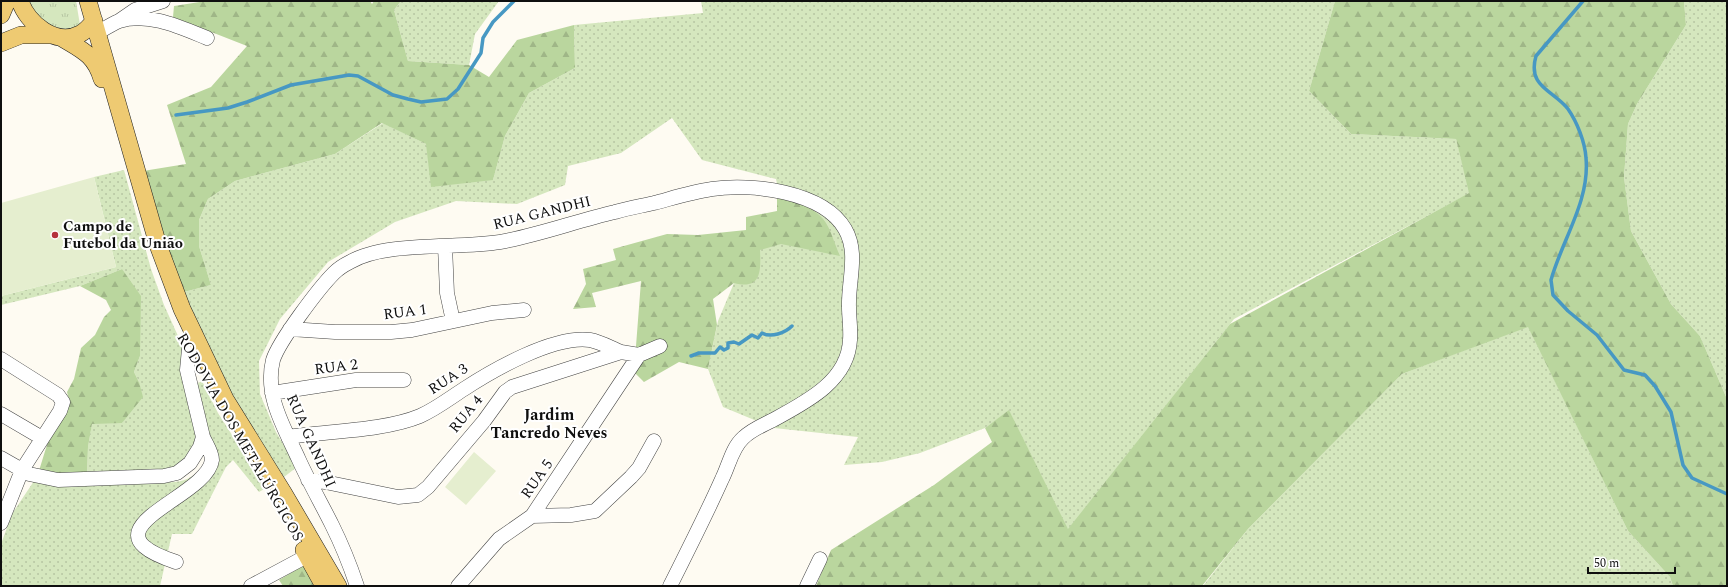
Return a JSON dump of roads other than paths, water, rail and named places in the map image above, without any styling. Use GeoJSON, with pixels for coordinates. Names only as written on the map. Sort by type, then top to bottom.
{"type":"FeatureCollection","features":[{"type":"Feature","properties":{"kind":"main road"},"geometry":{"type":"LineString","coordinates":[[1,15],[7,1]]}},
{"type":"Feature","properties":{"kind":"main road","name":"RODOVIA DOS METALÚRGICOS"},"geometry":{"type":"LineString","coordinates":[[20,1],[30,20],[90,55],[100,72],[149,249],[170,309],[188,349],[217,404],[270,490],[324,586]]}},
{"type":"Feature","properties":{"kind":"main road","name":"RODOVIA DOS METALÚRGICOS"},"geometry":{"type":"LineString","coordinates":[[88,1],[158,245],[187,321],[225,399],[284,494],[338,586]]}},
{"type":"Feature","properties":{"kind":"main road"},"geometry":{"type":"LineString","coordinates":[[1,43],[21,35],[69,38],[95,27]]}},
{"type":"Feature","properties":{"kind":"street"},"geometry":{"type":"LineString","coordinates":[[119,22],[135,10],[163,1]]}},
{"type":"Feature","properties":{"kind":"street"},"geometry":{"type":"LineString","coordinates":[[95,27],[119,22],[159,21],[207,38]]}},
{"type":"Feature","properties":{"kind":"street","name":"RUA GANDHI"},"geometry":{"type":"LineString","coordinates":[[358,586],[332,527],[288,437],[280,419],[272,393],[271,376],[274,357],[290,329],[334,272],[358,257],[383,252],[499,242],[554,230],[613,212],[714,189],[736,187],[798,196],[816,203],[838,219],[846,230],[853,254],[849,305],[850,341],[847,358],[839,373],[814,396],[750,432],[736,445],[724,475],[670,586]]}},
{"type":"Feature","properties":{"kind":"street"},"geometry":{"type":"LineString","coordinates":[[445,246],[447,293],[453,321]]}},
{"type":"Feature","properties":{"kind":"street","name":"RUA 1"},"geometry":{"type":"LineString","coordinates":[[290,329],[335,332],[391,332],[412,330],[492,313],[524,310]]}},
{"type":"Feature","properties":{"kind":"street","name":"RUA 3"},"geometry":{"type":"LineString","coordinates":[[288,437],[361,428],[420,416],[508,362],[567,342],[589,340],[598,342],[621,352]]}},
{"type":"Feature","properties":{"kind":"street"},"geometry":{"type":"LineString","coordinates":[[639,355],[660,346]]}},
{"type":"Feature","properties":{"kind":"street"},"geometry":{"type":"LineString","coordinates":[[176,562],[160,557],[147,550],[140,538],[139,533],[140,527],[147,519],[192,487],[207,472],[212,460],[212,454],[203,437],[187,370],[188,349]]}},
{"type":"Feature","properties":{"kind":"street","name":"RUA 4"},"geometry":{"type":"LineString","coordinates":[[308,480],[398,497],[418,495],[423,492],[484,421],[505,392],[521,383],[621,352],[639,355]]}},
{"type":"Feature","properties":{"kind":"street","name":"RUA 5"},"geometry":{"type":"LineString","coordinates":[[458,586],[499,539],[532,516],[639,355]]}},
{"type":"Feature","properties":{"kind":"street"},"geometry":{"type":"LineString","coordinates":[[1,359],[58,395],[63,402],[60,411],[22,470],[5,505],[1,523]]}},
{"type":"Feature","properties":{"kind":"street","name":"RUA 2"},"geometry":{"type":"LineString","coordinates":[[272,393],[356,380],[404,380]]}},
{"type":"Feature","properties":{"kind":"street"},"geometry":{"type":"LineString","coordinates":[[1,414],[42,438]]}},
{"type":"Feature","properties":{"kind":"street"},"geometry":{"type":"LineString","coordinates":[[1,458],[36,476],[58,480],[170,475],[177,473],[190,463],[195,456],[203,437]]}},
{"type":"Feature","properties":{"kind":"street"},"geometry":{"type":"LineString","coordinates":[[532,516],[595,511],[632,477],[639,468],[654,441]]}},
{"type":"Feature","properties":{"kind":"street"},"geometry":{"type":"LineString","coordinates":[[251,586],[307,556]]}},
{"type":"Feature","properties":{"kind":"street"},"geometry":{"type":"LineString","coordinates":[[807,586],[820,559]]}},
{"type":"Feature","properties":{"kind":"waterway"},"geometry":{"type":"LineString","coordinates":[[176,115],[228,108],[291,85],[349,75],[358,76],[393,95],[408,99],[421,102],[447,99],[458,89],[481,53],[483,38],[493,22],[514,1]]}},
{"type":"Feature","properties":{"kind":"waterway"},"geometry":{"type":"LineString","coordinates":[[1583,1],[1536,56],[1534,66],[1535,75],[1538,81],[1562,103],[1571,114],[1582,139],[1586,158],[1584,190],[1580,205],[1551,280],[1553,295],[1568,311],[1597,335],[1624,370],[1645,375],[1655,386],[1671,412],[1683,465],[1692,478],[1727,494]]}},
{"type":"Feature","properties":{"kind":"waterway"},"geometry":{"type":"LineString","coordinates":[[691,356],[699,353],[715,353],[720,347],[724,350],[728,348],[728,343],[734,342],[739,344],[752,335],[758,338],[762,333],[770,335],[778,334],[786,331],[792,326]]}},
{"type":"Feature","properties":{"kind":"place","name":"Campo de Futebol da União"},"geometry":{"type":"Point","coordinates":[55,235]}},
{"type":"Feature","properties":{"kind":"district","name":"Jardim Tancredo Neves"},"geometry":{"type":"Point","coordinates":[549,424]}}]}
